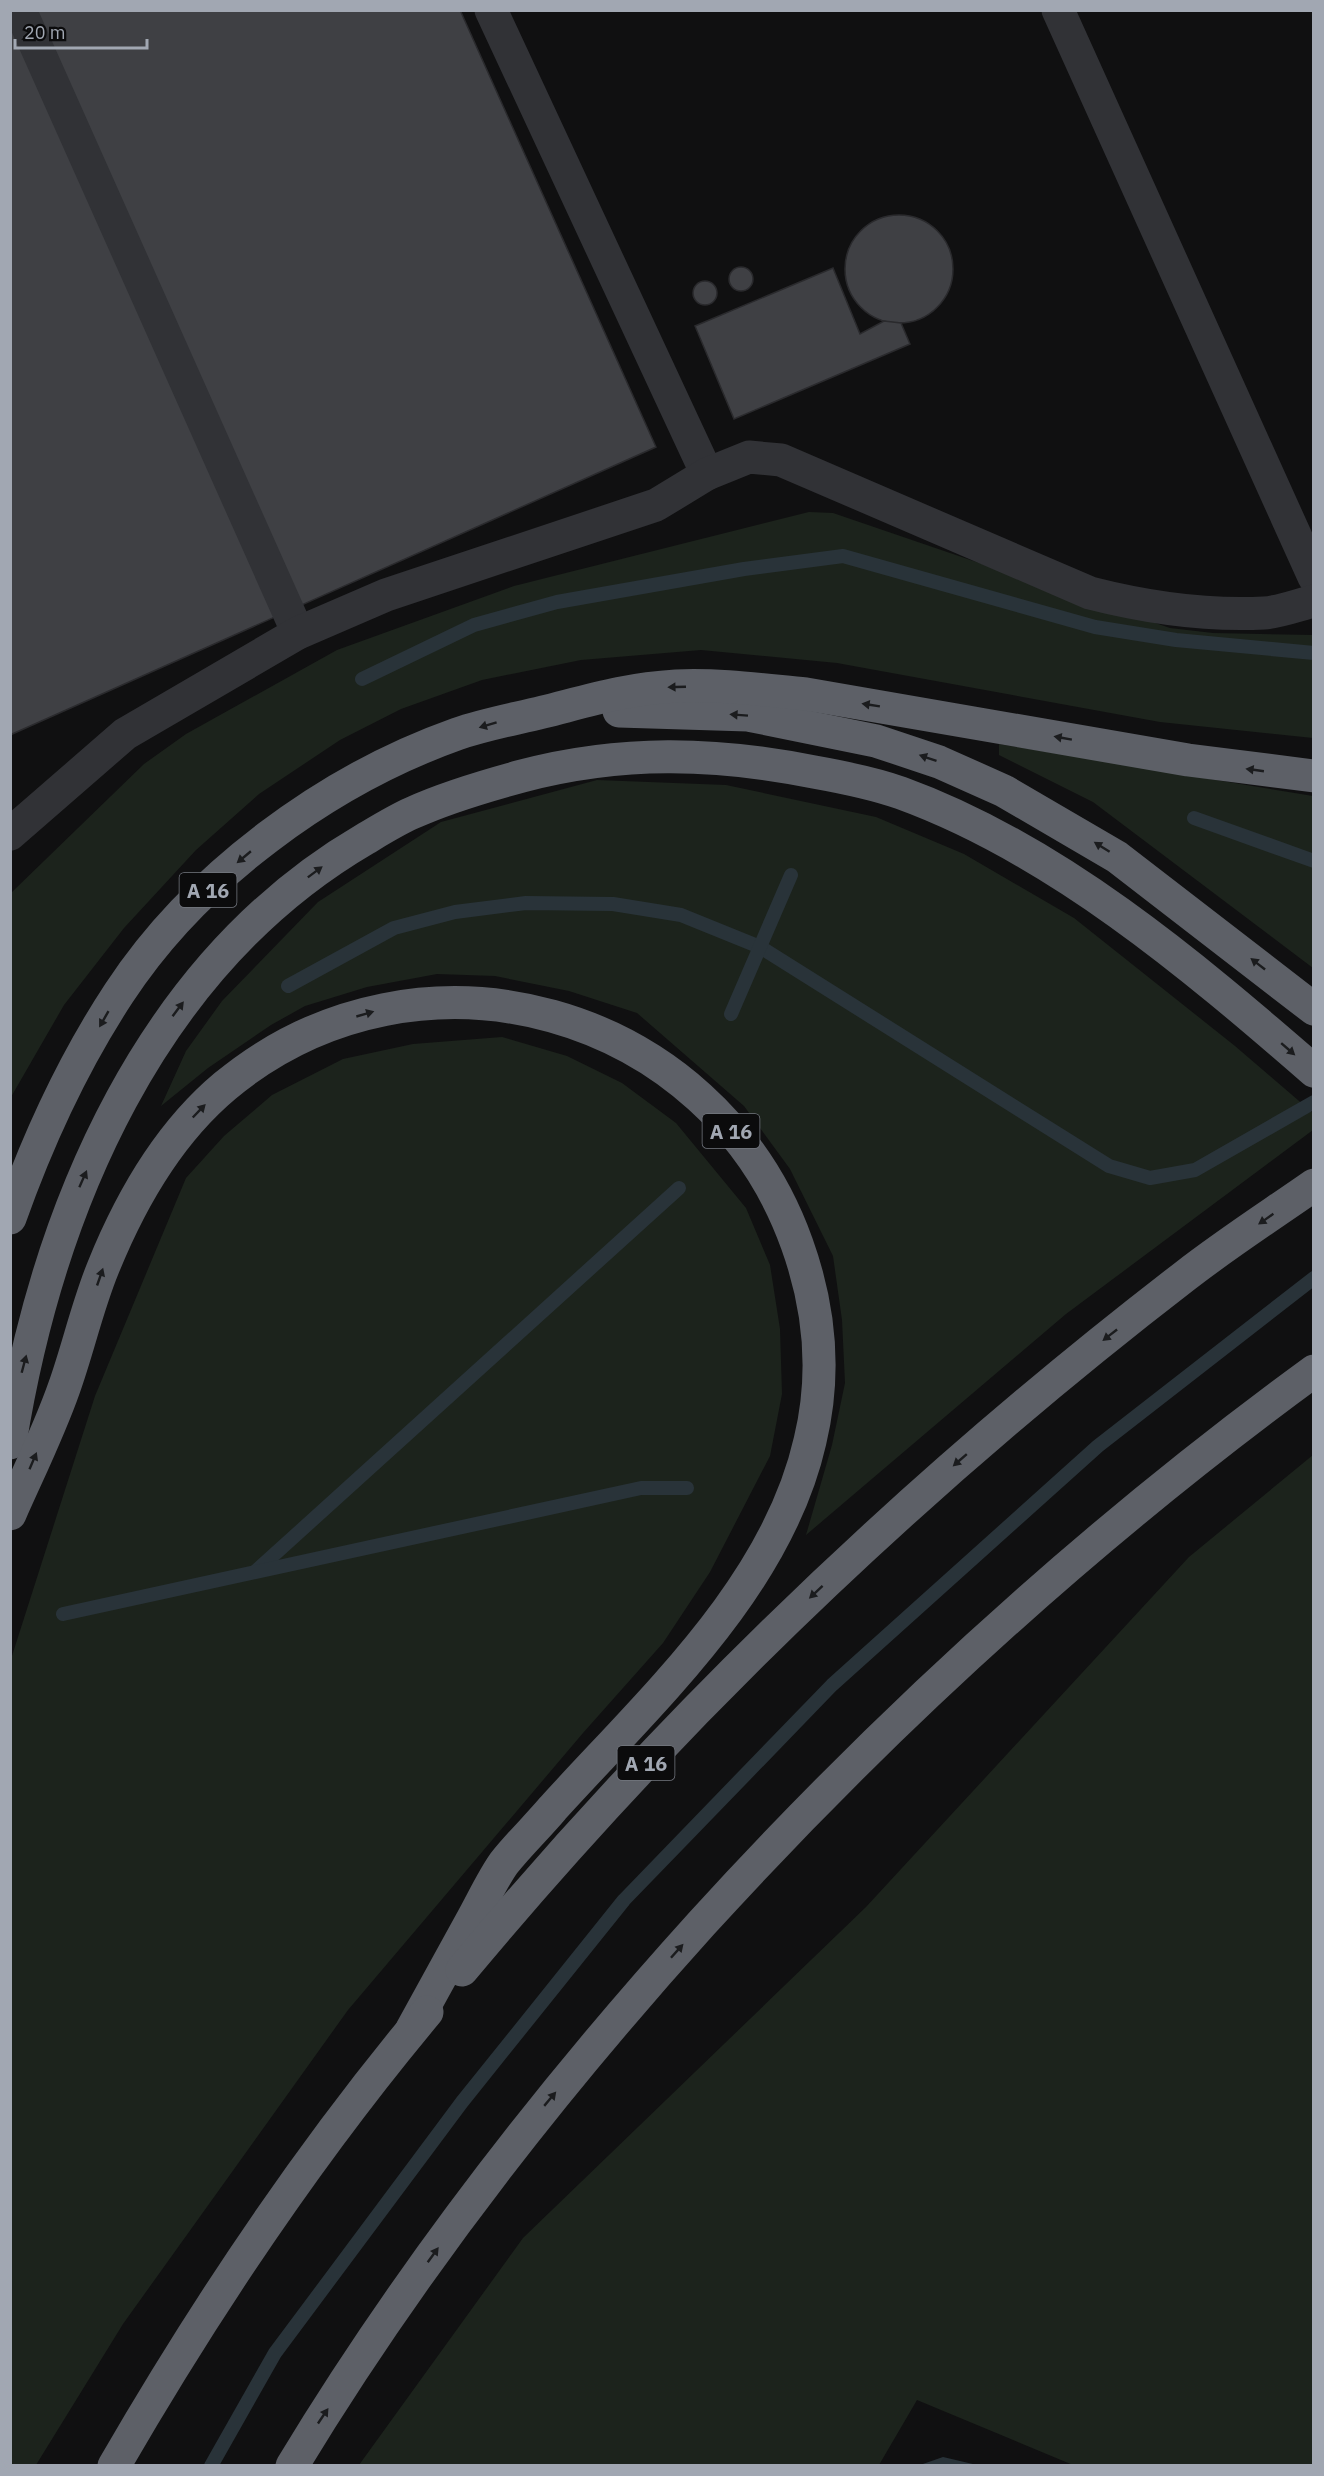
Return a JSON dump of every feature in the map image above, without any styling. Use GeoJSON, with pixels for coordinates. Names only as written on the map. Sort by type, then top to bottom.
{"type":"FeatureCollection","features":[{"type":"Feature","properties":{"kind":"highway","name":"A 16"},"geometry":{"type":"LineString","coordinates":[[10,1218],[36,1147],[74,1070],[119,992],[177,919],[243,857],[316,802],[399,759],[457,734],[593,697],[636,689],[679,686],[747,688],[817,696],[1188,760],[1314,776]]}},
{"type":"Feature","properties":{"kind":"highway","name":"A 16"},"geometry":{"type":"LineString","coordinates":[[545,711],[594,713],[637,710],[748,715],[876,741],[939,762],[1004,791],[1117,856],[1309,1005]]}},
{"type":"Feature","properties":{"kind":"highway","name":"A 16"},"geometry":{"type":"LineString","coordinates":[[10,1443],[22,1371],[77,1194],[110,1120],[154,1041],[211,966],[274,903],[334,857],[409,814],[479,788],[551,768],[617,758],[692,755],[767,762],[898,792],[953,815],[1023,851],[1083,888],[1138,927],[1314,1071]]}},
{"type":"Feature","properties":{"kind":"highway","name":"A 16"},"geometry":{"type":"LineString","coordinates":[[10,1514],[64,1390],[102,1270],[144,1183],[194,1116],[223,1088],[253,1065],[288,1044],[353,1018],[401,1005],[446,1001],[493,1003],[536,1011],[581,1025],[646,1058],[684,1085],[738,1139],[778,1201],[793,1233],[813,1298],[818,1345],[817,1406],[810,1443],[799,1480],[764,1556],[717,1624],[502,1866],[412,2029]]}},
{"type":"Feature","properties":{"kind":"highway","name":"A 16"},"geometry":{"type":"LineString","coordinates":[[114,2466],[307,2164],[412,2029],[532,1886],[644,1765],[777,1628],[910,1503],[1047,1385],[1178,1281],[1314,1185]]}},
{"type":"Feature","properties":{"kind":"highway"},"geometry":{"type":"LineString","coordinates":[[292,2466],[413,2283],[520,2134],[639,1993],[759,1861],[897,1720],[998,1626],[1128,1514],[1314,1371]]}},
{"type":"Feature","properties":{"kind":"lane"},"geometry":{"type":"LineString","coordinates":[[20,10],[298,633]]}},
{"type":"Feature","properties":{"kind":"lane"},"geometry":{"type":"LineString","coordinates":[[491,10],[706,474]]}},
{"type":"Feature","properties":{"kind":"lane"},"geometry":{"type":"LineString","coordinates":[[1058,10],[1314,577]]}},
{"type":"Feature","properties":{"kind":"lane"},"geometry":{"type":"LineString","coordinates":[[10,834],[125,735],[298,633],[386,595],[656,505],[706,474],[749,457],[781,460],[1090,593],[1130,603],[1213,612],[1266,613],[1314,601]]}},
{"type":"Feature","properties":{"kind":"shaded area"},"geometry":{"type":"Polygon","coordinates":[[[809,512],[833,513],[1170,628],[1213,633],[1313,635],[1313,738],[1160,722],[837,663],[701,650],[581,660],[482,680],[401,709],[340,740],[259,794],[196,850],[124,928],[64,1005],[11,1097],[11,893],[144,764],[186,734],[337,650],[514,586],[809,512]]]}},
{"type":"Feature","properties":{"kind":"shaded area"},"geometry":{"type":"Polygon","coordinates":[[[999,744],[1313,796],[1313,968],[1093,802],[999,755],[999,744]]]}},
{"type":"Feature","properties":{"kind":"shaded area"},"geometry":{"type":"Polygon","coordinates":[[[597,780],[726,785],[876,817],[964,854],[1074,918],[1235,1046],[1313,1113],[1313,1130],[1066,1314],[806,1535],[832,1445],[845,1383],[842,1320],[833,1256],[790,1169],[744,1106],[637,1013],[569,991],[495,976],[437,974],[367,987],[305,1006],[271,1025],[208,1068],[161,1106],[186,1051],[222,1001],[318,902],[441,822],[597,780]]]}},
{"type":"Feature","properties":{"kind":"shaded area"},"geometry":{"type":"Polygon","coordinates":[[[502,1037],[567,1056],[622,1083],[676,1123],[746,1208],[770,1265],[780,1329],[782,1394],[770,1456],[710,1572],[663,1643],[583,1733],[348,2010],[123,2324],[36,2465],[11,2465],[11,1659],[95,1396],[186,1178],[224,1136],[272,1095],[343,1059],[413,1044],[502,1037]]]}},
{"type":"Feature","properties":{"kind":"shaded area"},"geometry":{"type":"Polygon","coordinates":[[[1313,1455],[1313,2465],[1073,2465],[917,2400],[879,2465],[359,2465],[523,2238],[866,1907],[1189,1557],[1313,1455]]]}},
{"type":"Feature","properties":{"kind":"shaded area"},"geometry":{"type":"Polygon","coordinates":[[[943,2457],[977,2465],[920,2465],[943,2457]]]}},
{"type":"Feature","properties":{"kind":"building"},"geometry":{"type":"Polygon","coordinates":[[[10,10],[460,10],[656,447],[10,735],[10,10]]]}},
{"type":"Feature","properties":{"kind":"building"},"geometry":{"type":"Polygon","coordinates":[[[899,215],[920,219],[937,231],[949,248],[953,269],[949,290],[937,307],[920,319],[899,323],[878,319],[861,307],[849,290],[845,269],[849,248],[861,231],[878,219],[899,215]]]}},
{"type":"Feature","properties":{"kind":"building"},"geometry":{"type":"Polygon","coordinates":[[[741,267],[746,268],[752,274],[752,284],[746,290],[741,291],[736,290],[730,284],[729,279],[730,274],[736,268],[741,267]]]}},
{"type":"Feature","properties":{"kind":"building"},"geometry":{"type":"Polygon","coordinates":[[[833,268],[860,334],[884,321],[901,323],[910,344],[734,419],[695,326],[833,268]]]}},
{"type":"Feature","properties":{"kind":"building"},"geometry":{"type":"Polygon","coordinates":[[[705,281],[710,282],[716,288],[716,298],[710,304],[705,305],[700,304],[694,298],[693,293],[694,288],[700,282],[705,281]]]}},
{"type":"Feature","properties":{"kind":"waterway"},"geometry":{"type":"LineString","coordinates":[[362,679],[474,625],[557,602],[744,569],[843,556],[1095,627],[1176,640],[1314,653]]}},
{"type":"Feature","properties":{"kind":"waterway"},"geometry":{"type":"LineString","coordinates":[[1194,818],[1314,861]]}},
{"type":"Feature","properties":{"kind":"waterway"},"geometry":{"type":"LineString","coordinates":[[731,1014],[791,875]]}},
{"type":"Feature","properties":{"kind":"waterway"},"geometry":{"type":"LineString","coordinates":[[288,986],[394,928],[455,912],[526,903],[613,904],[681,915],[760,947],[1109,1166],[1150,1178],[1195,1170],[1314,1102]]}},
{"type":"Feature","properties":{"kind":"waterway"},"geometry":{"type":"LineString","coordinates":[[256,1571],[679,1188]]}},
{"type":"Feature","properties":{"kind":"waterway"},"geometry":{"type":"LineString","coordinates":[[211,2466],[275,2353],[462,2102],[624,1900],[832,1685],[1098,1446],[1314,1278]]}},
{"type":"Feature","properties":{"kind":"waterway"},"geometry":{"type":"LineString","coordinates":[[63,1614],[641,1488],[687,1488]]}}]}
